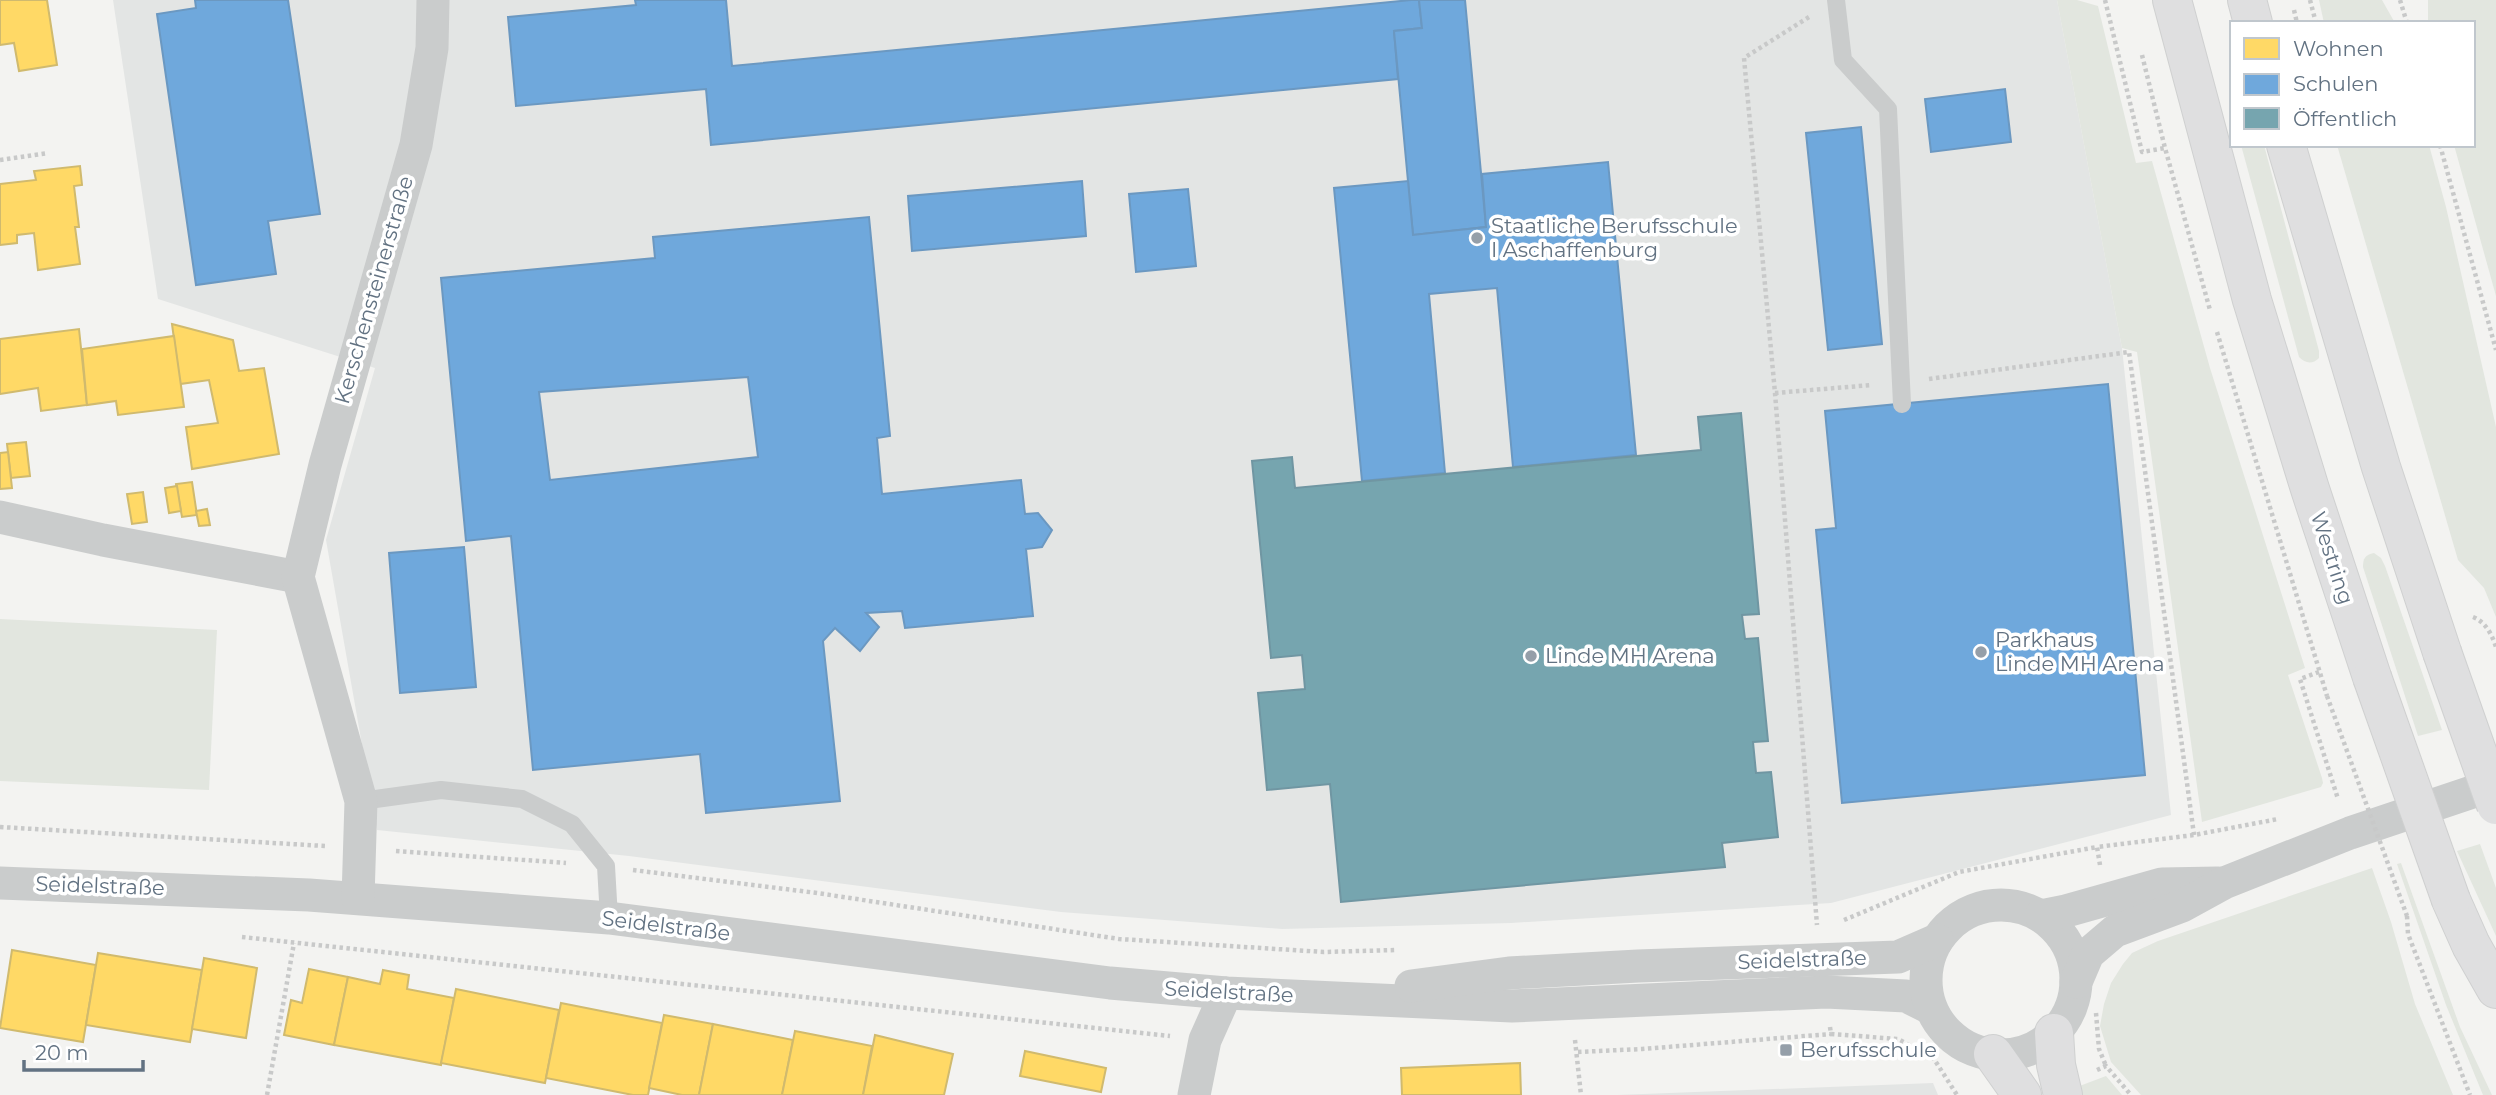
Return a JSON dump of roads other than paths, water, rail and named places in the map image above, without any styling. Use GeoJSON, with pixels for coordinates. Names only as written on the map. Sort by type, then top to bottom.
{"type":"FeatureCollection","features":[{"type":"Feature","properties":{"kind":"highway","name":"Westring"},"geometry":{"type":"LineString","coordinates":[[2172,0],[2252,300],[2310,489],[2372,677],[2451,901],[2496,989]]}},
{"type":"Feature","properties":{"kind":"highway"},"geometry":{"type":"LineString","coordinates":[[2247,0],[2252,21]]}},
{"type":"Feature","properties":{"kind":"highway"},"geometry":{"type":"LineString","coordinates":[[2287,147],[2381,467],[2496,805]]}},
{"type":"Feature","properties":{"kind":"highway"},"geometry":{"type":"LineString","coordinates":[[2054,1033],[2056,1065],[2063,1095]]}},
{"type":"Feature","properties":{"kind":"highway"},"geometry":{"type":"LineString","coordinates":[[1993,1054],[2022,1095]]}},
{"type":"Feature","properties":{"kind":"street","name":"Kerschensteinerstraße"},"geometry":{"type":"LineString","coordinates":[[358,898],[361,801],[298,577],[325,465],[416,145],[432,48],[433,0]]}},
{"type":"Feature","properties":{"kind":"street"},"geometry":{"type":"LineString","coordinates":[[0,517],[103,540],[298,577]]}},
{"type":"Feature","properties":{"kind":"street"},"geometry":{"type":"LineString","coordinates":[[2076,982],[2071,951],[2063,937],[2041,916],[2012,905],[1988,905],[1949,924],[1928,958],[1925,978],[1930,1008],[1945,1031],[1975,1050],[1993,1054],[2015,1054],[2036,1046],[2054,1033],[2066,1018],[2076,982],[2088,954],[2115,931],[2182,906],[2224,883],[2350,833],[2496,784]]}},
{"type":"Feature","properties":{"kind":"street","name":"Seidelstraße"},"geometry":{"type":"LineString","coordinates":[[0,883],[358,898],[609,918],[1110,983],[1226,993],[1512,1006],[1826,992],[1906,996],[1930,1008]]}},
{"type":"Feature","properties":{"kind":"street"},"geometry":{"type":"LineString","coordinates":[[2041,916],[2162,884],[2224,883]]}},
{"type":"Feature","properties":{"kind":"street","name":"Seidelstraße"},"geometry":{"type":"LineString","coordinates":[[1329,997],[1509,973],[1820,945],[1898,957],[1937,940]]}},
{"type":"Feature","properties":{"kind":"street"},"geometry":{"type":"LineString","coordinates":[[1194,1095],[1205,1040],[1226,993]]}},
{"type":"Feature","properties":{"kind":"lane"},"geometry":{"type":"LineString","coordinates":[[1836,0],[1843,60],[1888,109],[1902,404]]}},
{"type":"Feature","properties":{"kind":"lane"},"geometry":{"type":"LineString","coordinates":[[361,801],[441,790],[522,799],[572,824],[606,866],[609,918]]}},
{"type":"Feature","properties":{"kind":"place","name":"Staatliche Berufsschule I Aschaffenburg"},"geometry":{"type":"Point","coordinates":[1477,238]}},
{"type":"Feature","properties":{"kind":"place","name":"Parkhaus Linde MH Arena"},"geometry":{"type":"Point","coordinates":[1981,652]}},
{"type":"Feature","properties":{"kind":"place","name":"Linde MH Arena"},"geometry":{"type":"Point","coordinates":[1531,656]}},
{"type":"Feature","properties":{"kind":"place","name":"Berufsschule"},"geometry":{"type":"Point","coordinates":[1786,1050]}}]}
